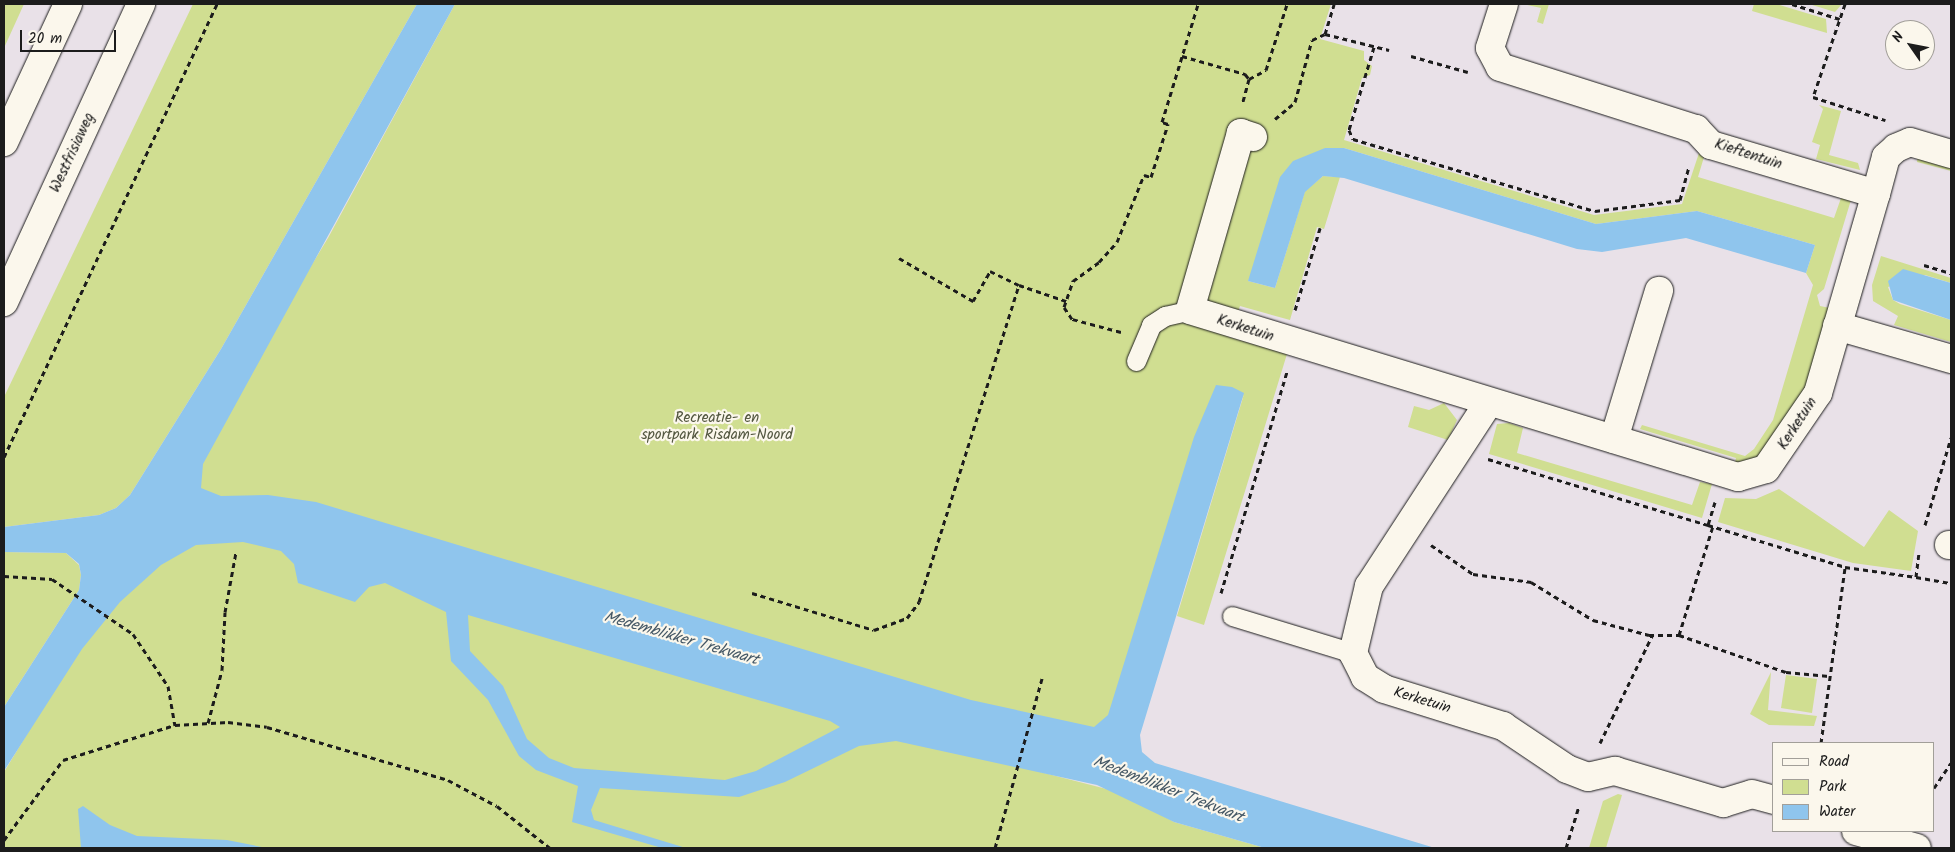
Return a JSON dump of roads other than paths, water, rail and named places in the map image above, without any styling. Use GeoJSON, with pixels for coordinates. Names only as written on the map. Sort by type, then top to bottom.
{"type":"FeatureCollection","features":[{"type":"Feature","properties":{"kind":"main road"},"geometry":{"type":"LineString","coordinates":[[4,142],[68,4]]}},
{"type":"Feature","properties":{"kind":"main road","name":"Westfrisiaweg"},"geometry":{"type":"LineString","coordinates":[[4,302],[141,4]]}},
{"type":"Feature","properties":{"kind":"main road","name":"Kieftentuin"},"geometry":{"type":"LineString","coordinates":[[1504,4],[1490,48],[1500,67],[1700,133],[1711,145],[1876,194]]}},
{"type":"Feature","properties":{"kind":"main road"},"geometry":{"type":"LineString","coordinates":[[1190,310],[1247,135]]}},
{"type":"Feature","properties":{"kind":"main road"},"geometry":{"type":"LineString","coordinates":[[1876,194],[1886,157],[1896,148],[1910,142],[1951,154]]}},
{"type":"Feature","properties":{"kind":"main road","name":"Kerketuin"},"geometry":{"type":"LineString","coordinates":[[1190,310],[1291,343],[1724,475],[1752,476],[1777,457],[1818,393],[1876,194]]}},
{"type":"Feature","properties":{"kind":"main road"},"geometry":{"type":"LineString","coordinates":[[1614,440],[1659,291]]}},
{"type":"Feature","properties":{"kind":"main road"},"geometry":{"type":"LineString","coordinates":[[1837,326],[1951,359]]}},
{"type":"Feature","properties":{"kind":"main road"},"geometry":{"type":"LineString","coordinates":[[1353,652],[1369,586],[1465,443],[1489,402]]}},
{"type":"Feature","properties":{"kind":"main road","name":"Kerketuin"},"geometry":{"type":"LineString","coordinates":[[1353,652],[1366,677],[1384,689],[1503,726],[1567,769],[1588,777],[1614,771],[1723,804],[1752,794],[1772,799]]}},
{"type":"Feature","properties":{"kind":"main road"},"geometry":{"type":"LineString","coordinates":[[1860,832],[1917,848]]}},
{"type":"Feature","properties":{"kind":"lane"},"geometry":{"type":"LineString","coordinates":[[1136,361],[1143,339],[1165,316],[1190,310]]}},
{"type":"Feature","properties":{"kind":"lane"},"geometry":{"type":"LineString","coordinates":[[1232,616],[1353,652]]}},
{"type":"Feature","properties":{"kind":"water","name":"Medemblikker Trekvaart"},"geometry":{"type":"Polygon","coordinates":[[[417,4],[455,4],[203,464],[201,488],[221,496],[268,495],[316,502],[971,700],[1094,727],[1108,715],[1194,437],[1216,385],[1232,387],[1244,393],[1140,735],[1142,752],[1155,763],[1435,848],[1265,848],[1174,822],[1097,785],[896,741],[859,746],[785,782],[739,797],[600,788],[591,810],[594,820],[686,848],[662,848],[572,822],[578,786],[536,770],[519,756],[488,700],[451,661],[446,612],[385,583],[369,587],[355,602],[298,583],[294,564],[281,551],[243,542],[196,545],[161,565],[120,602],[82,649],[4,771],[4,707],[79,590],[81,575],[79,564],[66,553],[4,552],[4,527],[99,515],[116,508],[130,495],[221,349],[417,4]],[[468,615],[470,651],[503,686],[527,739],[549,758],[574,768],[725,780],[756,771],[840,727],[830,721],[468,615]]]}},
{"type":"Feature","properties":{"kind":"water"},"geometry":{"type":"Polygon","coordinates":[[[1325,148],[1344,148],[1596,224],[1697,211],[1815,245],[1806,273],[1686,238],[1602,252],[1577,249],[1344,178],[1323,176],[1305,192],[1275,288],[1248,281],[1280,177],[1293,161],[1325,148]]]}},
{"type":"Feature","properties":{"kind":"water"},"geometry":{"type":"Polygon","coordinates":[[[1903,269],[1951,283],[1951,320],[1893,300],[1888,281],[1903,269]]]}},
{"type":"Feature","properties":{"kind":"water"},"geometry":{"type":"Polygon","coordinates":[[[83,806],[110,825],[137,836],[227,840],[267,848],[81,848],[78,809],[83,806]]]}},
{"type":"Feature","properties":{"kind":"park label","name":"Recreatie- en sportpark Risdam-Noord"},"geometry":{"type":"Point","coordinates":[717,426]}}]}
